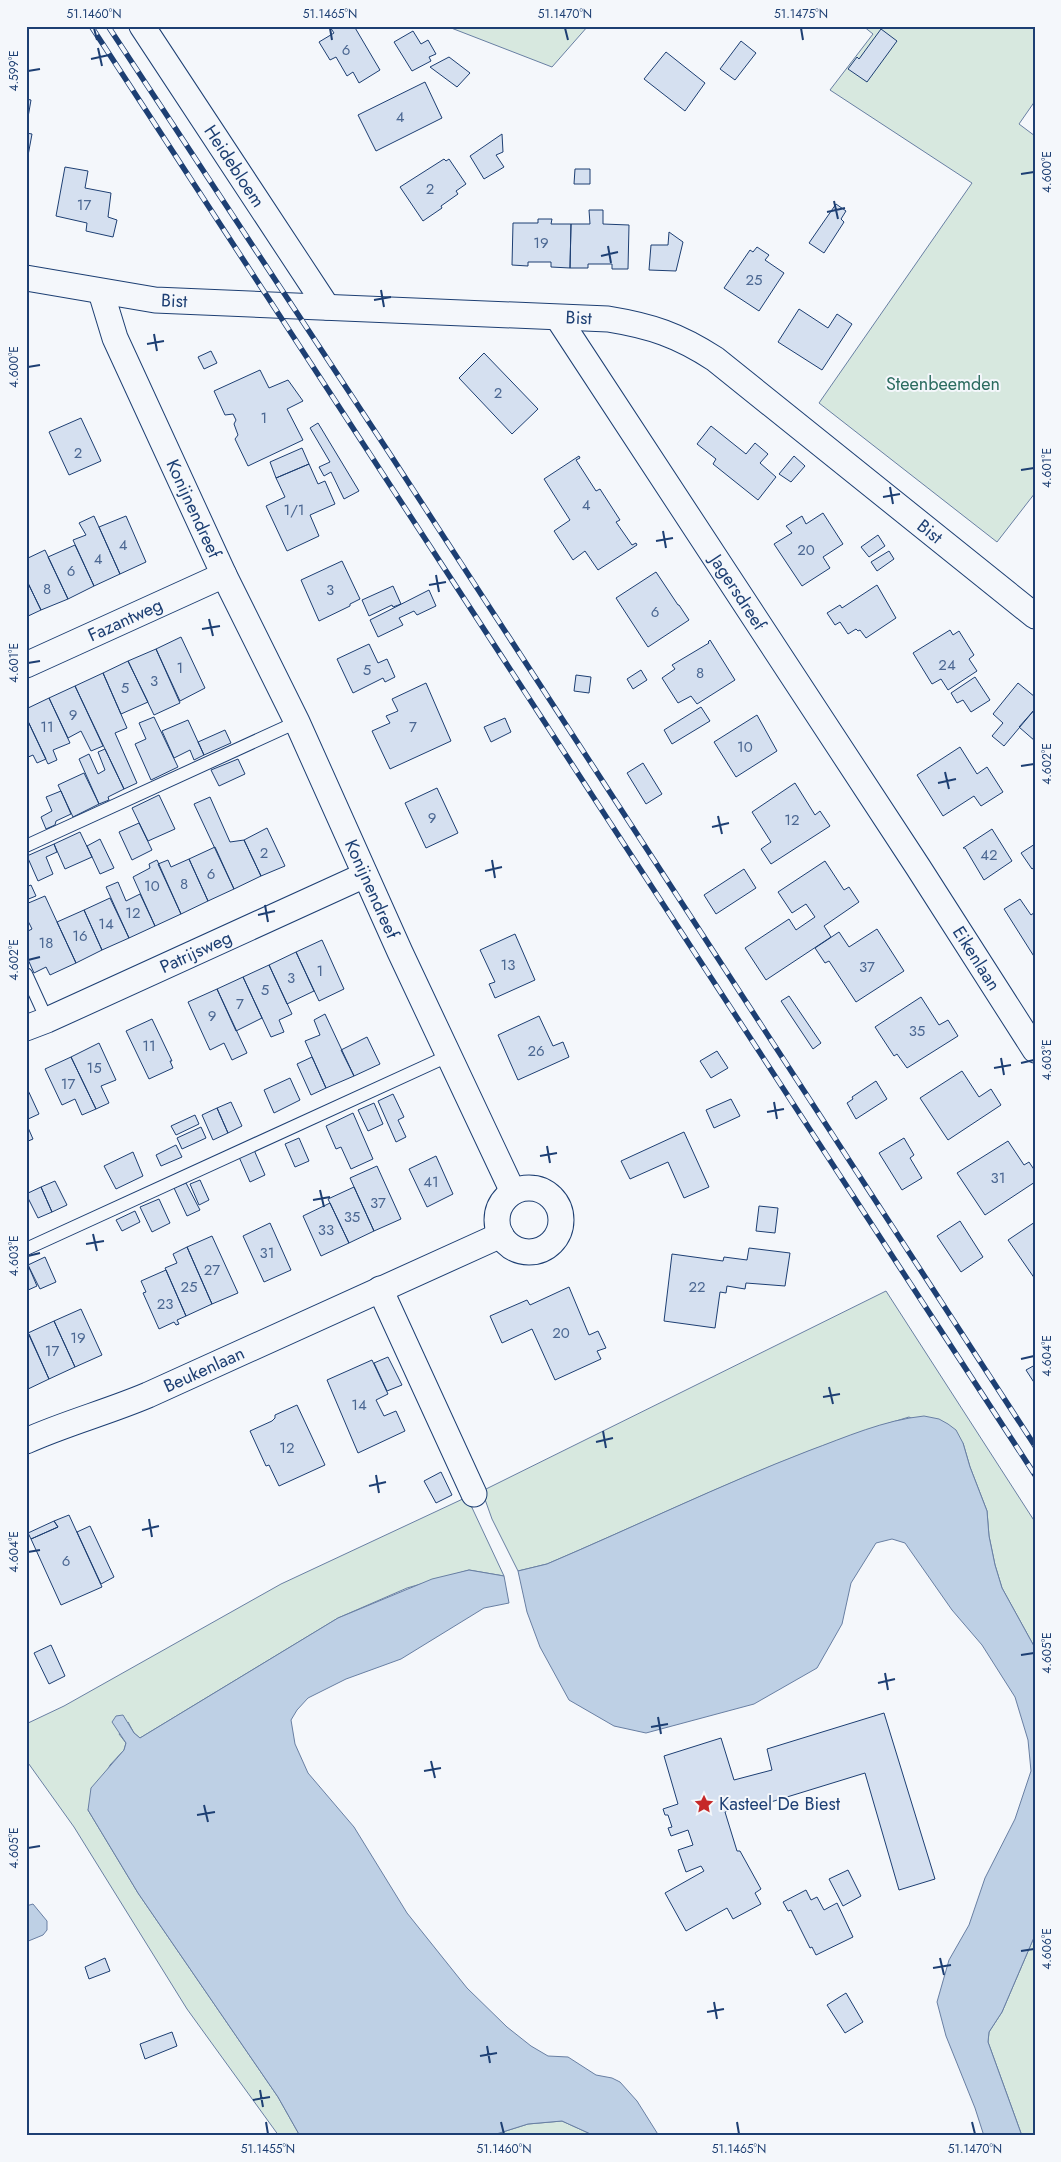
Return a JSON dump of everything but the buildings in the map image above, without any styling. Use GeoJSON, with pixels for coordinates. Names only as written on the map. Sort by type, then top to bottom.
{"type":"FeatureCollection","features":[{"type":"Feature","properties":{"kind":"street","name":"Heidebloem"},"geometry":{"type":"LineString","coordinates":[[142,26],[326,307]]}},
{"type":"Feature","properties":{"kind":"street","name":"Bist"},"geometry":{"type":"LineString","coordinates":[[26,278],[155,300],[608,319],[641,325],[676,336],[715,359],[1035,616]]}},
{"type":"Feature","properties":{"kind":"street","name":"Konijnendreef"},"geometry":{"type":"LineString","coordinates":[[101,292],[115,338],[224,575],[297,722],[448,1056]]}},
{"type":"Feature","properties":{"kind":"street","name":"Jagersdreef"},"geometry":{"type":"LineString","coordinates":[[558,318],[918,867]]}},
{"type":"Feature","properties":{"kind":"street","name":"Fazantweg"},"geometry":{"type":"LineString","coordinates":[[26,664],[224,575]]}},
{"type":"Feature","properties":{"kind":"street","name":"Eikenlaan"},"geometry":{"type":"LineString","coordinates":[[918,867],[1035,1050]]}},
{"type":"Feature","properties":{"kind":"street","name":"Patrijsweg"},"geometry":{"type":"LineString","coordinates":[[37,1024],[365,875]]}},
{"type":"Feature","properties":{"kind":"street"},"geometry":{"type":"LineString","coordinates":[[448,1056],[513,1192]]}},
{"type":"Feature","properties":{"kind":"street"},"geometry":{"type":"LineString","coordinates":[[533,1187],[547,1193],[557,1204],[561,1213],[562,1224],[554,1242],[545,1248],[536,1252],[525,1252],[507,1243],[501,1235],[497,1214],[501,1204],[513,1192],[533,1187]]}},
{"type":"Feature","properties":{"kind":"street","name":"Beukenlaan"},"geometry":{"type":"LineString","coordinates":[[26,1441],[55,1428],[113,1410],[501,1235]]}},
{"type":"Feature","properties":{"kind":"street"},"geometry":{"type":"LineString","coordinates":[[380,1289],[474,1494]]}},
{"type":"Feature","properties":{"kind":"lane"},"geometry":{"type":"LineString","coordinates":[[26,846],[297,722]]}},
{"type":"Feature","properties":{"kind":"lane"},"geometry":{"type":"LineString","coordinates":[[26,974],[37,1024]]}},
{"type":"Feature","properties":{"kind":"lane"},"geometry":{"type":"LineString","coordinates":[[26,1249],[448,1056]]}},
{"type":"Feature","properties":{"kind":"green space"},"geometry":{"type":"Polygon","coordinates":[[[446,26],[588,26],[552,67],[446,26]]]}},
{"type":"Feature","properties":{"kind":"green space","name":"Steenbeemden"},"geometry":{"type":"Polygon","coordinates":[[[863,26],[1035,26],[1035,101],[1019,124],[1035,136],[1035,493],[997,542],[819,403],[972,183],[830,90],[873,34],[863,26]]]}},
{"type":"Feature","properties":{"kind":"green space"},"geometry":{"type":"Polygon","coordinates":[[[886,1291],[1035,1522],[1035,1648],[1002,1588],[989,1536],[987,1511],[963,1443],[909,1417],[816,1448],[726,1485],[547,1564],[518,1571],[492,1519],[482,1491],[886,1291]]]}},
{"type":"Feature","properties":{"kind":"green space"},"geometry":{"type":"Polygon","coordinates":[[[467,1497],[504,1576],[469,1570],[407,1588],[338,1618],[140,1738],[134,1733],[128,1722],[119,1734],[126,1743],[124,1750],[110,1765],[88,1810],[138,1893],[278,2097],[300,2136],[279,2136],[187,2009],[74,1827],[26,1760],[26,1724],[64,1706],[281,1584],[467,1497]]]}},
{"type":"Feature","properties":{"kind":"green space"},"geometry":{"type":"Polygon","coordinates":[[[1035,1935],[1035,2136],[1022,2136],[988,2042],[989,2032],[1002,2012],[1035,1935]]]}},
{"type":"Feature","properties":{"kind":"green space"},"geometry":{"type":"Polygon","coordinates":[[[562,2121],[595,2136],[490,2136],[528,2124],[562,2121]]]}},
{"type":"Feature","properties":{"kind":"water"},"geometry":{"type":"Polygon","coordinates":[[[924,1416],[939,1419],[948,1424],[956,1430],[963,1443],[987,1511],[989,1536],[1002,1588],[1035,1648],[1035,1935],[1002,2012],[989,2032],[988,2042],[1022,2136],[984,2136],[975,2108],[946,2036],[937,2002],[949,1960],[969,1925],[985,1878],[1015,1819],[1031,1771],[1028,1740],[1015,1697],[982,1645],[952,1610],[905,1543],[892,1539],[876,1543],[851,1583],[842,1624],[817,1668],[754,1704],[646,1733],[614,1726],[569,1700],[540,1647],[527,1612],[518,1571],[547,1564],[808,1451],[880,1425],[924,1416]]]}},
{"type":"Feature","properties":{"kind":"water"},"geometry":{"type":"Polygon","coordinates":[[[469,1570],[504,1576],[509,1603],[484,1608],[401,1659],[346,1679],[308,1698],[291,1720],[295,1744],[308,1773],[354,1827],[407,1913],[467,1988],[507,2027],[531,2046],[548,2056],[568,2057],[596,2075],[612,2078],[620,2082],[637,2101],[659,2136],[595,2136],[562,2121],[528,2124],[490,2136],[300,2136],[278,2097],[138,1893],[88,1810],[91,1788],[124,1750],[126,1743],[112,1722],[116,1716],[123,1715],[134,1733],[140,1738],[338,1618],[432,1579],[469,1570]]]}},
{"type":"Feature","properties":{"kind":"water"},"geometry":{"type":"Polygon","coordinates":[[[33,1904],[47,1921],[47,1930],[43,1935],[26,1942],[26,1906],[33,1904]]]}},
{"type":"Feature","properties":{"kind":"railway"},"geometry":{"type":"LineString","coordinates":[[91,26],[1035,1475]]}},
{"type":"Feature","properties":{"kind":"railway"},"geometry":{"type":"LineString","coordinates":[[108,26],[386,448],[1035,1446]]}},
{"type":"Feature","properties":{"kind":"place","name":"Kasteel De Biest"},"geometry":{"type":"Point","coordinates":[704,1804]}}]}
